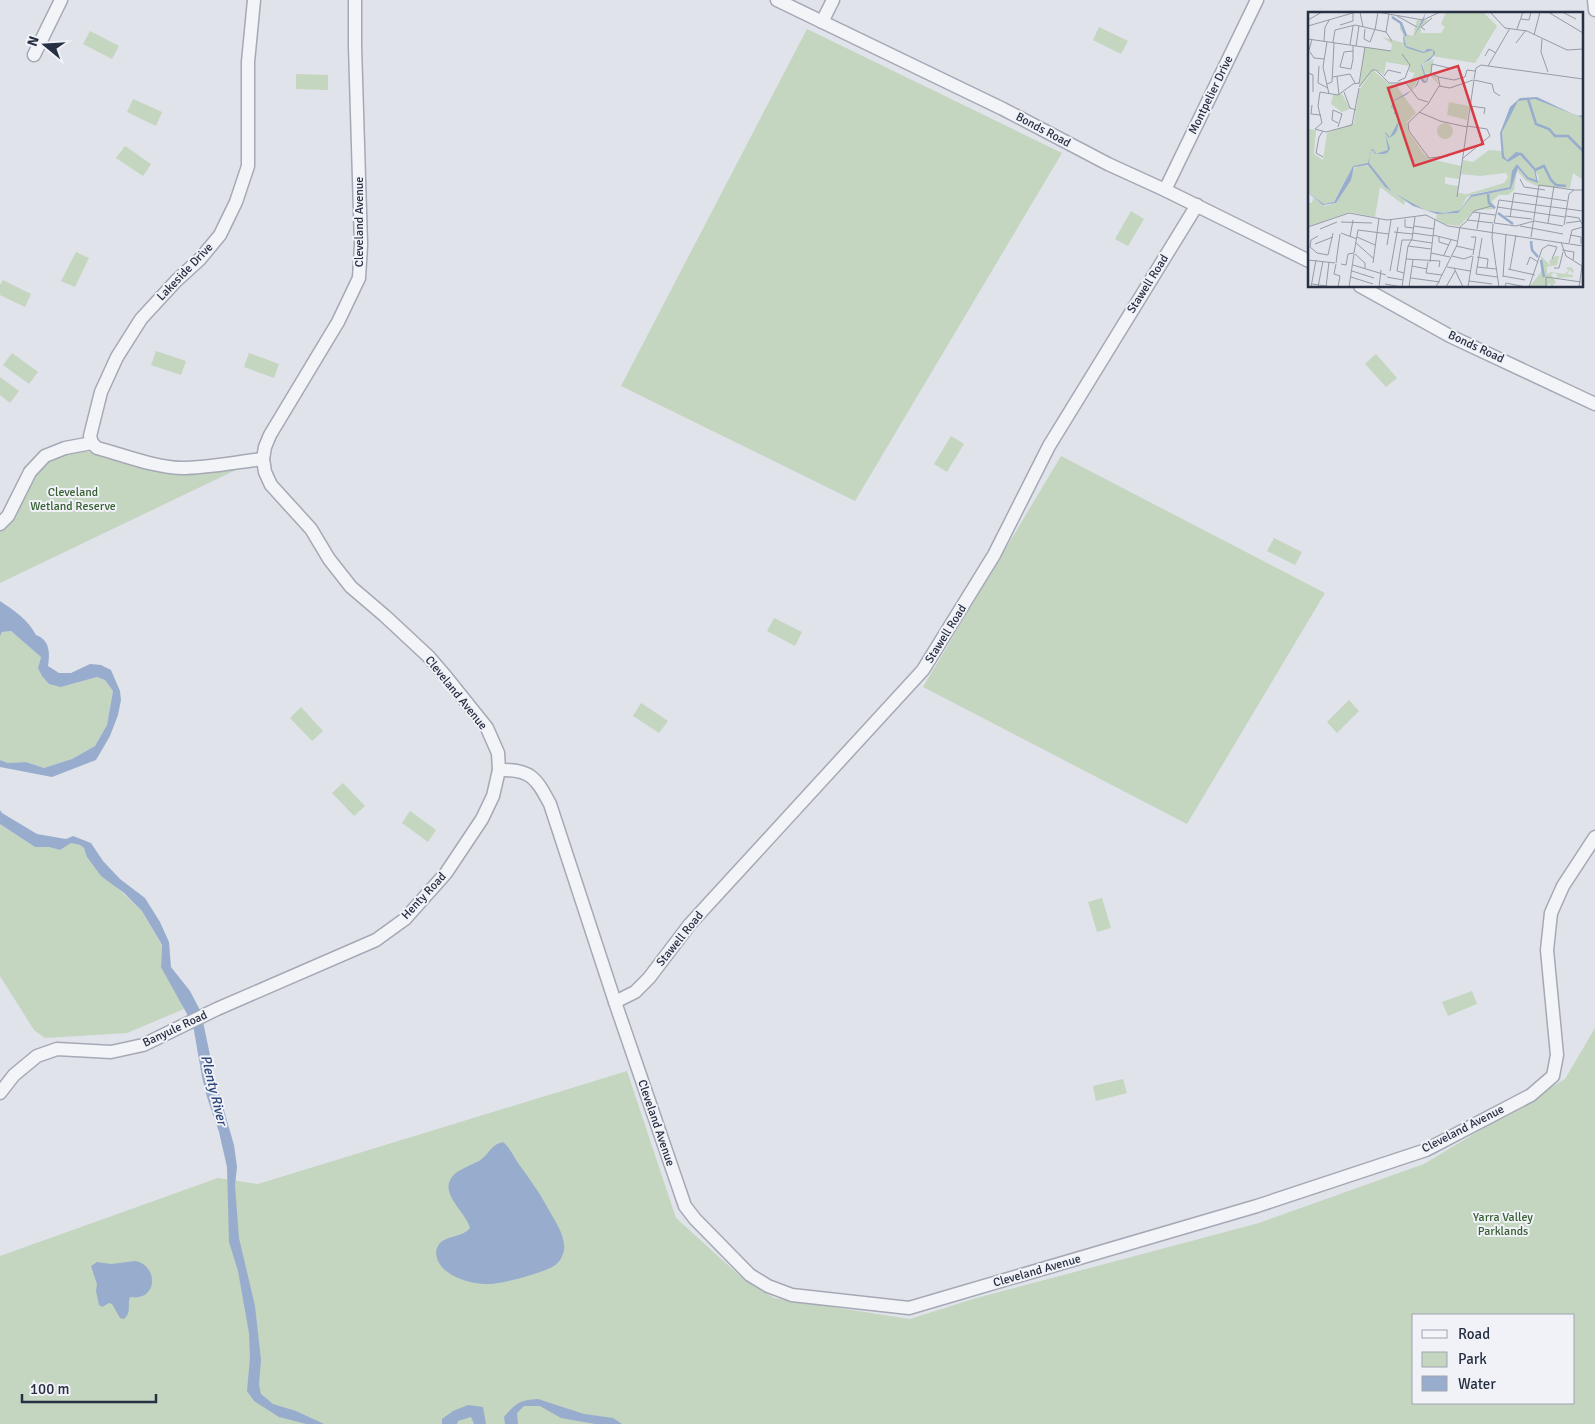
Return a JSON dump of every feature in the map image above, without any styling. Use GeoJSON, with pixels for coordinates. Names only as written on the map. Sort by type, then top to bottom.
{"type":"FeatureCollection","features":[{"type":"Feature","properties":{"kind":"street"},"geometry":{"type":"LineString","coordinates":[[34,55],[61,0]]}},
{"type":"Feature","properties":{"kind":"street","name":"Lakeside Drive"},"geometry":{"type":"LineString","coordinates":[[92,443],[90,436],[91,428],[101,392],[117,357],[141,319],[176,281],[200,259],[220,235],[236,202],[248,166],[248,62],[254,0]]}},
{"type":"Feature","properties":{"kind":"street","name":"Cleveland Avenue"},"geometry":{"type":"LineString","coordinates":[[356,0],[355,46],[361,245],[359,278],[338,322],[270,435],[263,459],[265,472],[270,485],[311,529],[328,559],[351,587],[386,616],[429,657],[487,728],[498,753],[499,770],[516,770],[529,774],[539,783],[550,804],[685,1206],[695,1219],[750,1275],[768,1286],[792,1295],[909,1308],[1256,1206],[1426,1150],[1531,1095],[1553,1076],[1557,1055],[1547,950],[1551,913],[1563,886],[1595,838]]}},
{"type":"Feature","properties":{"kind":"street","name":"Bonds Road"},"geometry":{"type":"LineString","coordinates":[[777,0],[1003,109],[1108,164],[1166,190],[1308,260]]}},
{"type":"Feature","properties":{"kind":"street"},"geometry":{"type":"LineString","coordinates":[[822,22],[833,0]]}},
{"type":"Feature","properties":{"kind":"street","name":"Montpelier Drive"},"geometry":{"type":"LineString","coordinates":[[1166,190],[1257,0]]}},
{"type":"Feature","properties":{"kind":"street"},"geometry":{"type":"LineString","coordinates":[[1594,0],[1595,10]]}},
{"type":"Feature","properties":{"kind":"street","name":"Stawell Road"},"geometry":{"type":"LineString","coordinates":[[615,1002],[635,992],[649,978],[690,924],[923,670],[994,555],[1049,446],[1197,205]]}},
{"type":"Feature","properties":{"kind":"street","name":"Bonds Road"},"geometry":{"type":"LineString","coordinates":[[1364,288],[1450,336],[1595,404]]}},
{"type":"Feature","properties":{"kind":"street"},"geometry":{"type":"LineString","coordinates":[[0,524],[8,516],[30,472],[45,456],[65,448],[92,443],[97,448],[165,466],[181,468],[213,466],[263,459]]}},
{"type":"Feature","properties":{"kind":"street","name":"Henty Road"},"geometry":{"type":"LineString","coordinates":[[217,1009],[376,940],[405,919],[446,873],[460,854],[482,819],[493,796],[499,770]]}},
{"type":"Feature","properties":{"kind":"street","name":"Banyule Road"},"geometry":{"type":"LineString","coordinates":[[0,1093],[14,1075],[37,1056],[57,1049],[110,1052],[143,1044],[217,1009]]}},
{"type":"Feature","properties":{"kind":"green space"},"geometry":{"type":"Polygon","coordinates":[[[1099,27],[1128,41],[1121,54],[1093,40],[1099,27]]]}},
{"type":"Feature","properties":{"kind":"green space"},"geometry":{"type":"Polygon","coordinates":[[[807,29],[1062,153],[855,501],[621,386],[807,29]]]}},
{"type":"Feature","properties":{"kind":"green space"},"geometry":{"type":"Polygon","coordinates":[[[90,31],[119,46],[112,59],[83,44],[90,31]]]}},
{"type":"Feature","properties":{"kind":"green space"},"geometry":{"type":"Polygon","coordinates":[[[296,74],[328,75],[328,90],[296,89],[296,74]]]}},
{"type":"Feature","properties":{"kind":"green space"},"geometry":{"type":"Polygon","coordinates":[[[133,99],[162,112],[156,126],[127,112],[133,99]]]}},
{"type":"Feature","properties":{"kind":"green space"},"geometry":{"type":"Polygon","coordinates":[[[125,146],[151,164],[143,176],[116,158],[125,146]]]}},
{"type":"Feature","properties":{"kind":"green space"},"geometry":{"type":"Polygon","coordinates":[[[1131,211],[1144,219],[1128,246],[1115,239],[1131,211]]]}},
{"type":"Feature","properties":{"kind":"green space"},"geometry":{"type":"Polygon","coordinates":[[[76,252],[89,258],[75,287],[61,281],[76,252]]]}},
{"type":"Feature","properties":{"kind":"green space"},"geometry":{"type":"Polygon","coordinates":[[[3,280],[31,294],[25,307],[0,295],[0,285],[3,280]]]}},
{"type":"Feature","properties":{"kind":"green space"},"geometry":{"type":"Polygon","coordinates":[[[156,351],[186,361],[181,375],[151,365],[156,351]]]}},
{"type":"Feature","properties":{"kind":"green space"},"geometry":{"type":"Polygon","coordinates":[[[12,353],[38,372],[29,384],[3,365],[12,353]]]}},
{"type":"Feature","properties":{"kind":"green space"},"geometry":{"type":"Polygon","coordinates":[[[249,353],[279,364],[274,378],[244,367],[249,353]]]}},
{"type":"Feature","properties":{"kind":"green space"},"geometry":{"type":"Polygon","coordinates":[[[1376,354],[1397,378],[1386,387],[1365,364],[1376,354]]]}},
{"type":"Feature","properties":{"kind":"green space"},"geometry":{"type":"Polygon","coordinates":[[[0,377],[19,391],[10,403],[0,395],[0,377]]]}},
{"type":"Feature","properties":{"kind":"green space"},"geometry":{"type":"Polygon","coordinates":[[[951,436],[964,444],[947,472],[934,464],[951,436]]]}},
{"type":"Feature","properties":{"kind":"green space","name":"Cleveland Wetland Reserve"},"geometry":{"type":"Polygon","coordinates":[[[97,451],[175,472],[242,467],[0,583],[0,532],[12,519],[33,475],[51,459],[71,453],[97,451]]]}},
{"type":"Feature","properties":{"kind":"green space"},"geometry":{"type":"Polygon","coordinates":[[[1061,456],[1325,593],[1187,824],[923,687],[1061,456]]]}},
{"type":"Feature","properties":{"kind":"green space"},"geometry":{"type":"Polygon","coordinates":[[[1274,538],[1302,552],[1295,565],[1267,551],[1274,538]]]}},
{"type":"Feature","properties":{"kind":"green space"},"geometry":{"type":"Polygon","coordinates":[[[774,618],[802,632],[795,646],[767,631],[774,618]]]}},
{"type":"Feature","properties":{"kind":"green space"},"geometry":{"type":"Polygon","coordinates":[[[11,631],[41,657],[38,668],[61,687],[97,677],[105,680],[113,691],[107,725],[95,746],[72,759],[44,768],[26,762],[8,763],[0,760],[0,636],[2,632],[11,631]]]}},
{"type":"Feature","properties":{"kind":"green space"},"geometry":{"type":"Polygon","coordinates":[[[1349,700],[1359,711],[1337,733],[1327,722],[1349,700]]]}},
{"type":"Feature","properties":{"kind":"green space"},"geometry":{"type":"Polygon","coordinates":[[[641,703],[668,721],[659,733],[633,716],[641,703]]]}},
{"type":"Feature","properties":{"kind":"green space"},"geometry":{"type":"Polygon","coordinates":[[[301,707],[323,731],[312,741],[290,718],[301,707]]]}},
{"type":"Feature","properties":{"kind":"green space"},"geometry":{"type":"Polygon","coordinates":[[[343,783],[365,806],[354,816],[332,793],[343,783]]]}},
{"type":"Feature","properties":{"kind":"green space"},"geometry":{"type":"Polygon","coordinates":[[[410,811],[436,830],[428,842],[402,823],[410,811]]]}},
{"type":"Feature","properties":{"kind":"green space"},"geometry":{"type":"Polygon","coordinates":[[[0,824],[35,847],[49,847],[60,850],[71,843],[84,848],[88,857],[142,911],[162,946],[161,964],[184,1009],[127,1033],[45,1038],[34,1030],[0,976],[0,824]]]}},
{"type":"Feature","properties":{"kind":"green space"},"geometry":{"type":"Polygon","coordinates":[[[1102,898],[1111,928],[1097,932],[1088,902],[1102,898]]]}},
{"type":"Feature","properties":{"kind":"green space"},"geometry":{"type":"Polygon","coordinates":[[[1472,991],[1477,1004],[1448,1016],[1442,1002],[1472,991]]]}},
{"type":"Feature","properties":{"kind":"green space","name":"Yarra Valley Parklands"},"geometry":{"type":"Polygon","coordinates":[[[1595,1028],[1595,1424],[0,1424],[0,1256],[218,1178],[258,1184],[627,1071],[676,1218],[740,1276],[774,1298],[910,1319],[973,1299],[1259,1223],[1424,1164],[1565,1079],[1595,1028]]]}},
{"type":"Feature","properties":{"kind":"green space"},"geometry":{"type":"Polygon","coordinates":[[[1123,1079],[1127,1093],[1096,1101],[1093,1086],[1123,1079]]]}},
{"type":"Feature","properties":{"kind":"water"},"geometry":{"type":"Polygon","coordinates":[[[0,601],[11,608],[29,624],[36,635],[44,640],[49,652],[48,666],[59,673],[71,673],[90,664],[101,665],[111,670],[120,691],[121,700],[118,715],[110,736],[96,760],[52,777],[0,767],[0,760],[8,763],[26,762],[44,768],[72,759],[95,746],[107,725],[113,691],[105,680],[97,677],[61,687],[49,684],[38,668],[41,657],[11,631],[2,632],[0,636],[0,601]]]}},
{"type":"Feature","properties":{"kind":"water","name":"Plenty River"},"geometry":{"type":"Polygon","coordinates":[[[0,810],[37,834],[66,839],[73,836],[91,843],[103,861],[120,879],[145,898],[160,922],[169,942],[171,967],[190,991],[201,1012],[215,1079],[234,1145],[237,1167],[235,1186],[239,1238],[255,1306],[261,1360],[259,1385],[261,1394],[273,1404],[296,1411],[324,1424],[306,1424],[279,1417],[254,1401],[247,1391],[250,1358],[249,1333],[238,1271],[229,1242],[227,1167],[219,1132],[202,1077],[193,1025],[161,967],[162,945],[142,911],[124,893],[101,876],[87,857],[84,848],[71,843],[60,850],[49,847],[35,847],[0,824],[0,810]]]}},
{"type":"Feature","properties":{"kind":"water"},"geometry":{"type":"Polygon","coordinates":[[[503,1142],[510,1149],[555,1221],[563,1238],[562,1257],[554,1266],[548,1269],[509,1281],[491,1284],[471,1282],[457,1278],[446,1271],[438,1261],[436,1254],[436,1250],[441,1242],[470,1228],[451,1196],[449,1183],[457,1172],[479,1161],[495,1145],[503,1142]]]}},
{"type":"Feature","properties":{"kind":"water"},"geometry":{"type":"Polygon","coordinates":[[[135,1261],[143,1264],[148,1269],[152,1282],[146,1294],[139,1297],[130,1297],[129,1311],[124,1319],[120,1318],[112,1304],[109,1303],[102,1307],[99,1305],[96,1291],[97,1284],[91,1266],[97,1262],[111,1264],[135,1261]]]}},
{"type":"Feature","properties":{"kind":"water"},"geometry":{"type":"Polygon","coordinates":[[[538,1399],[584,1414],[613,1418],[622,1424],[595,1424],[561,1418],[540,1406],[524,1406],[517,1413],[518,1424],[505,1424],[504,1417],[515,1405],[522,1401],[538,1399]]]}},
{"type":"Feature","properties":{"kind":"water"},"geometry":{"type":"Polygon","coordinates":[[[468,1405],[483,1407],[486,1424],[474,1424],[471,1417],[458,1421],[457,1424],[442,1424],[442,1419],[453,1411],[468,1405]]]}}]}
